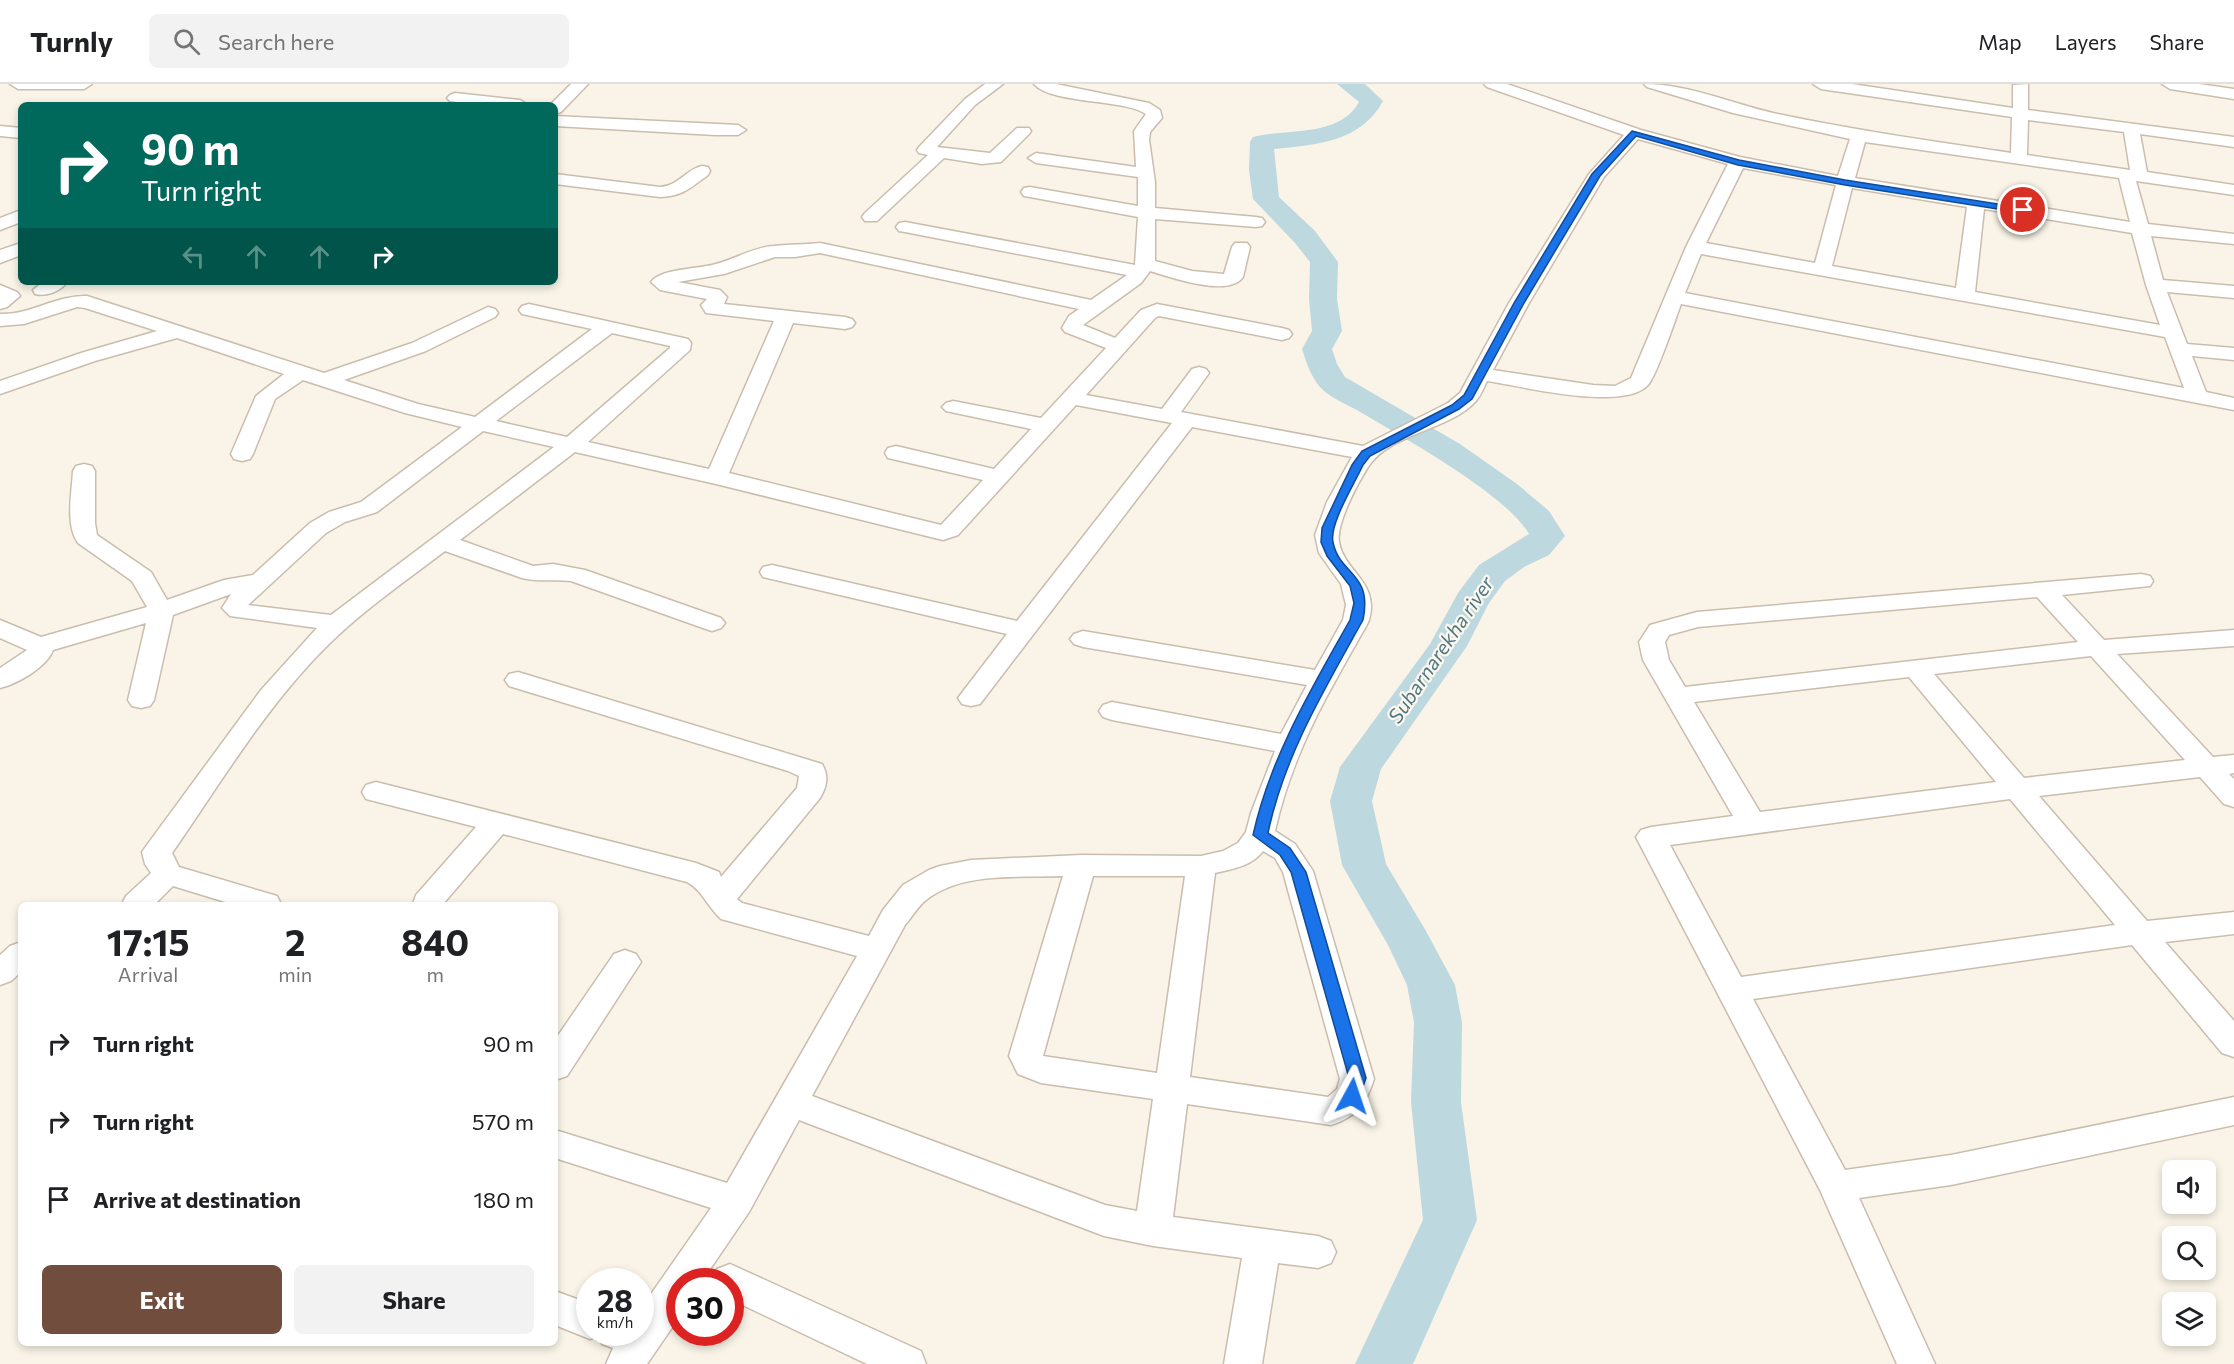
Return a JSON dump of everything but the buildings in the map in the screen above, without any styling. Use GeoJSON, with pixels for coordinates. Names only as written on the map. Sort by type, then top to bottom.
{"type":"FeatureCollection","features":[{"type":"Feature","properties":{"kind":"street"},"geometry":{"type":"LineString","coordinates":[[18,84],[84,84]]}},
{"type":"Feature","properties":{"kind":"street"},"geometry":{"type":"LineString","coordinates":[[558,106],[580,84]]}},
{"type":"Feature","properties":{"kind":"street"},"geometry":{"type":"LineString","coordinates":[[995,84],[970,102],[951,124],[925,148],[927,152],[982,159],[995,158],[1023,131]]}},
{"type":"Feature","properties":{"kind":"street"},"geometry":{"type":"LineString","coordinates":[[1042,84],[1058,90],[1149,108],[1154,113],[1154,118],[1142,131],[1141,140],[1146,173],[1147,213],[1143,268],[1076,320],[1072,328],[1119,346]]}},
{"type":"Feature","properties":{"kind":"street"},"geometry":{"type":"LineString","coordinates":[[1492,84],[1635,133],[1738,162],[1845,182],[2140,229],[2234,239]]}},
{"type":"Feature","properties":{"kind":"street"},"geometry":{"type":"LineString","coordinates":[[1652,84],[1739,110],[1859,136],[2234,190]]}},
{"type":"Feature","properties":{"kind":"street"},"geometry":{"type":"LineString","coordinates":[[1821,84],[1892,90],[2021,114],[2234,142]]}},
{"type":"Feature","properties":{"kind":"street"},"geometry":{"type":"LineString","coordinates":[[2170,84],[2234,94]]}},
{"type":"Feature","properties":{"kind":"street"},"geometry":{"type":"LineString","coordinates":[[2019,158],[2021,85]]}},
{"type":"Feature","properties":{"kind":"street"},"geometry":{"type":"LineString","coordinates":[[455,98],[492,102]]}},
{"type":"Feature","properties":{"kind":"street"},"geometry":{"type":"LineString","coordinates":[[558,121],[647,124],[688,130],[738,130]]}},
{"type":"Feature","properties":{"kind":"street"},"geometry":{"type":"LineString","coordinates":[[558,132],[573,121]]}},
{"type":"Feature","properties":{"kind":"street"},"geometry":{"type":"LineString","coordinates":[[2131,129],[2132,175],[2140,229],[2155,285],[2198,398]]}},
{"type":"Feature","properties":{"kind":"street"},"geometry":{"type":"LineString","coordinates":[[0,131],[18,133]]}},
{"type":"Feature","properties":{"kind":"street"},"geometry":{"type":"LineString","coordinates":[[690,1268],[736,1201],[876,949],[894,918],[914,893],[940,877],[971,870],[1081,865],[1202,866],[1230,859],[1248,850],[1260,835],[1265,813],[1291,745],[1322,679],[1356,620],[1360,603],[1356,586],[1333,556],[1327,542],[1328,528],[1358,465],[1371,450],[1455,407],[1468,397],[1519,303],[1597,174],[1635,133]]}},
{"type":"Feature","properties":{"kind":"street"},"geometry":{"type":"LineString","coordinates":[[1822,270],[1859,136]]}},
{"type":"Feature","properties":{"kind":"street"},"geometry":{"type":"LineString","coordinates":[[871,217],[939,154]]}},
{"type":"Feature","properties":{"kind":"street"},"geometry":{"type":"LineString","coordinates":[[1036,158],[1146,173]]}},
{"type":"Feature","properties":{"kind":"street"},"geometry":{"type":"LineString","coordinates":[[1481,374],[1593,391],[1615,392],[1630,388],[1640,381],[1695,247],[1738,162]]}},
{"type":"Feature","properties":{"kind":"street"},"geometry":{"type":"LineString","coordinates":[[558,179],[660,192],[675,190],[702,171]]}},
{"type":"Feature","properties":{"kind":"street"},"geometry":{"type":"LineString","coordinates":[[1030,192],[1147,213],[1256,222]]}},
{"type":"Feature","properties":{"kind":"street"},"geometry":{"type":"LineString","coordinates":[[1965,296],[1976,203]]}},
{"type":"Feature","properties":{"kind":"street"},"geometry":{"type":"LineString","coordinates":[[0,228],[18,217]]}},
{"type":"Feature","properties":{"kind":"street"},"geometry":{"type":"LineString","coordinates":[[905,227],[1209,280],[1229,280],[1234,277],[1241,247]]}},
{"type":"Feature","properties":{"kind":"street"},"geometry":{"type":"LineString","coordinates":[[0,228],[18,231]]}},
{"type":"Feature","properties":{"kind":"street"},"geometry":{"type":"LineString","coordinates":[[1695,247],[1965,296],[2234,354]]}},
{"type":"Feature","properties":{"kind":"street"},"geometry":{"type":"LineString","coordinates":[[845,323],[713,309],[711,305],[717,297],[713,294],[660,285],[660,282],[669,278],[717,270],[773,251],[795,252],[820,248],[1095,307]]}},
{"type":"Feature","properties":{"kind":"street"},"geometry":{"type":"LineString","coordinates":[[0,257],[18,249]]}},
{"type":"Feature","properties":{"kind":"street"},"geometry":{"type":"LineString","coordinates":[[2155,285],[2234,292]]}},
{"type":"Feature","properties":{"kind":"street"},"geometry":{"type":"LineString","coordinates":[[0,291],[10,296],[0,303]]}},
{"type":"Feature","properties":{"kind":"street"},"geometry":{"type":"LineString","coordinates":[[1674,297],[2234,404]]}},
{"type":"Feature","properties":{"kind":"street"},"geometry":{"type":"LineString","coordinates":[[0,320],[23,321],[81,301],[387,402],[479,425],[716,477],[943,533],[950,530],[1148,314],[1157,310],[1282,334]]}},
{"type":"Feature","properties":{"kind":"street"},"geometry":{"type":"LineString","coordinates":[[259,902],[168,874],[160,864],[158,852],[288,672],[337,623],[571,445],[680,350],[681,344],[675,341],[529,310]]}},
{"type":"Feature","properties":{"kind":"street"},"geometry":{"type":"LineString","coordinates":[[324,380],[410,351],[488,313]]}},
{"type":"Feature","properties":{"kind":"street"},"geometry":{"type":"LineString","coordinates":[[716,477],[786,318]]}},
{"type":"Feature","properties":{"kind":"street"},"geometry":{"type":"LineString","coordinates":[[337,623],[239,611],[234,608],[318,528],[337,517],[369,507],[609,326]]}},
{"type":"Feature","properties":{"kind":"street"},"geometry":{"type":"LineString","coordinates":[[0,388],[88,357],[177,332]]}},
{"type":"Feature","properties":{"kind":"street"},"geometry":{"type":"LineString","coordinates":[[242,454],[266,396],[300,372]]}},
{"type":"Feature","properties":{"kind":"street"},"geometry":{"type":"LineString","coordinates":[[971,698],[1024,630],[1177,418],[1199,373]]}},
{"type":"Feature","properties":{"kind":"street"},"geometry":{"type":"LineString","coordinates":[[1070,398],[1371,450]]}},
{"type":"Feature","properties":{"kind":"street"},"geometry":{"type":"LineString","coordinates":[[953,407],[1046,425]]}},
{"type":"Feature","properties":{"kind":"street"},"geometry":{"type":"LineString","coordinates":[[896,453],[999,477]]}},
{"type":"Feature","properties":{"kind":"street"},"geometry":{"type":"LineString","coordinates":[[84,471],[83,523],[86,538],[142,577],[161,611],[141,700]]}},
{"type":"Feature","properties":{"kind":"street"},"geometry":{"type":"LineString","coordinates":[[442,542],[531,573],[564,572],[712,623]]}},
{"type":"Feature","properties":{"kind":"street"},"geometry":{"type":"LineString","coordinates":[[772,572],[1024,630]]}},
{"type":"Feature","properties":{"kind":"street"},"geometry":{"type":"LineString","coordinates":[[0,628],[39,646],[161,611],[233,585],[260,581]]}},
{"type":"Feature","properties":{"kind":"street"},"geometry":{"type":"LineString","coordinates":[[1752,823],[1656,660],[1652,642],[1659,630],[1696,620],[2141,581]]}},
{"type":"Feature","properties":{"kind":"street"},"geometry":{"type":"LineString","coordinates":[[2044,590],[2096,648],[2220,766],[2234,797]]}},
{"type":"Feature","properties":{"kind":"street"},"geometry":{"type":"LineString","coordinates":[[1677,696],[1914,667],[2096,648],[2234,638]]}},
{"type":"Feature","properties":{"kind":"street"},"geometry":{"type":"LineString","coordinates":[[1083,639],[1322,679]]}},
{"type":"Feature","properties":{"kind":"street"},"geometry":{"type":"LineString","coordinates":[[0,680],[30,661],[40,652],[39,646]]}},
{"type":"Feature","properties":{"kind":"street"},"geometry":{"type":"LineString","coordinates":[[1914,667],[2234,1044]]}},
{"type":"Feature","properties":{"kind":"street"},"geometry":{"type":"LineString","coordinates":[[518,680],[787,761],[812,771],[813,780],[810,791],[719,900]]}},
{"type":"Feature","properties":{"kind":"street"},"geometry":{"type":"LineString","coordinates":[[1112,711],[1291,745]]}},
{"type":"Feature","properties":{"kind":"street"},"geometry":{"type":"LineString","coordinates":[[1916,1364],[1836,1186],[1651,837],[2018,789],[2220,766]]}},
{"type":"Feature","properties":{"kind":"street"},"geometry":{"type":"LineString","coordinates":[[376,792],[696,874],[708,880],[719,900],[732,911],[876,949]]}},
{"type":"Feature","properties":{"kind":"street"},"geometry":{"type":"LineString","coordinates":[[428,902],[496,823]]}},
{"type":"Feature","properties":{"kind":"street"},"geometry":{"type":"LineString","coordinates":[[1081,865],[1026,1056],[1030,1065],[1041,1070],[1331,1110],[1343,1106],[1352,1096],[1357,1078],[1298,872],[1285,851],[1260,835]]}},
{"type":"Feature","properties":{"kind":"street"},"geometry":{"type":"LineString","coordinates":[[1153,1230],[1202,866]]}},
{"type":"Feature","properties":{"kind":"street"},"geometry":{"type":"LineString","coordinates":[[139,902],[168,874]]}},
{"type":"Feature","properties":{"kind":"street"},"geometry":{"type":"LineString","coordinates":[[1732,990],[2140,933],[2234,923]]}},
{"type":"Feature","properties":{"kind":"street"},"geometry":{"type":"LineString","coordinates":[[0,973],[18,957]]}},
{"type":"Feature","properties":{"kind":"street"},"geometry":{"type":"LineString","coordinates":[[558,1062],[625,962]]}},
{"type":"Feature","properties":{"kind":"street"},"geometry":{"type":"LineString","coordinates":[[791,1102],[1104,1220],[1153,1230],[1318,1252]]}},
{"type":"Feature","properties":{"kind":"street"},"geometry":{"type":"LineString","coordinates":[[1836,1186],[1951,1170],[2234,1111]]}},
{"type":"Feature","properties":{"kind":"street"},"geometry":{"type":"LineString","coordinates":[[558,1145],[736,1201]]}},
{"type":"Feature","properties":{"kind":"street"},"geometry":{"type":"LineString","coordinates":[[1243,1364],[1263,1244]]}},
{"type":"Feature","properties":{"kind":"street"},"geometry":{"type":"LineString","coordinates":[[744,1288],[907,1364]]}},
{"type":"Feature","properties":{"kind":"street"},"geometry":{"type":"LineString","coordinates":[[654,1313],[666,1299]]}},
{"type":"Feature","properties":{"kind":"street"},"geometry":{"type":"LineString","coordinates":[[558,1309],[576,1316]]}},
{"type":"Feature","properties":{"kind":"waterway","name":"Subarnarekha river"},"geometry":{"type":"LineString","coordinates":[[1348,84],[1361,91],[1371,101],[1364,113],[1354,122],[1340,129],[1308,138],[1262,142],[1262,170],[1266,199],[1305,237],[1324,262],[1323,299],[1327,331],[1317,349],[1322,364],[1334,383],[1448,451],[1505,491],[1537,518],[1547,536],[1536,547],[1511,559],[1492,573],[1471,601],[1448,646],[1361,767],[1351,801],[1364,865],[1410,943],[1431,985],[1438,1022],[1436,1102],[1450,1220],[1384,1364]]}},
{"type":"Feature","properties":{"kind":"route"},"geometry":{"type":"LineString","coordinates":[[1352,1096],[1357,1078],[1298,872],[1285,851],[1260,835],[1265,813],[1300,721],[1356,620],[1360,603],[1356,586],[1333,556],[1327,542],[1328,528],[1366,453],[1455,407],[1468,397],[1519,303],[1597,174],[1635,133],[1738,162],[1845,182],[2023,210]]}}]}
